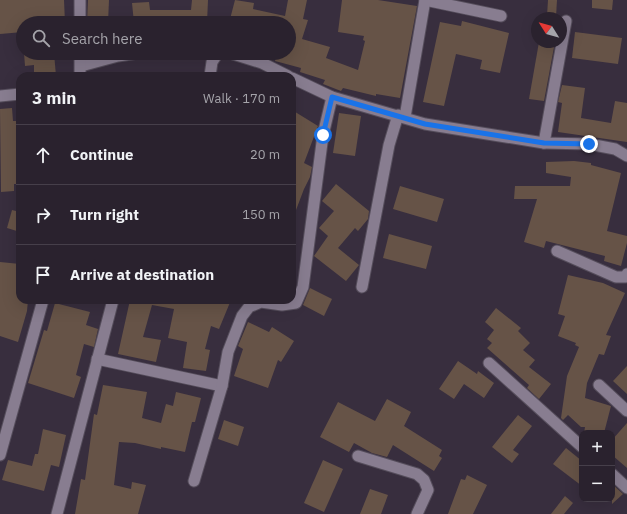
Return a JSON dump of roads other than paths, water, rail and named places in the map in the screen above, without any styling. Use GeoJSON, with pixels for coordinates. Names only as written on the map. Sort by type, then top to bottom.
{"type":"FeatureCollection","features":[{"type":"Feature","properties":{"kind":"street"},"geometry":{"type":"LineString","coordinates":[[80,0],[80,16]]}},
{"type":"Feature","properties":{"kind":"street"},"geometry":{"type":"LineString","coordinates":[[362,287],[389,145],[402,116],[425,0],[452,4],[500,16]]}},
{"type":"Feature","properties":{"kind":"street"},"geometry":{"type":"LineString","coordinates":[[544,143],[561,48]]}},
{"type":"Feature","properties":{"kind":"street"},"geometry":{"type":"LineString","coordinates":[[80,60],[80,71],[108,60]]}},
{"type":"Feature","properties":{"kind":"street"},"geometry":{"type":"LineString","coordinates":[[211,72],[213,60]]}},
{"type":"Feature","properties":{"kind":"street"},"geometry":{"type":"LineString","coordinates":[[252,60],[280,72]]}},
{"type":"Feature","properties":{"kind":"street"},"geometry":{"type":"LineString","coordinates":[[296,80],[332,97],[402,116],[425,124],[544,143],[589,144],[615,149],[627,156]]}},
{"type":"Feature","properties":{"kind":"street"},"geometry":{"type":"LineString","coordinates":[[0,96],[16,94]]}},
{"type":"Feature","properties":{"kind":"street"},"geometry":{"type":"LineString","coordinates":[[296,303],[303,287],[323,135],[332,97]]}},
{"type":"Feature","properties":{"kind":"street"},"geometry":{"type":"LineString","coordinates":[[557,251],[616,277],[625,277],[627,274]]}},
{"type":"Feature","properties":{"kind":"street"},"geometry":{"type":"LineString","coordinates":[[0,455],[42,304]]}},
{"type":"Feature","properties":{"kind":"street"},"geometry":{"type":"LineString","coordinates":[[57,514],[112,304]]}},
{"type":"Feature","properties":{"kind":"street"},"geometry":{"type":"LineString","coordinates":[[194,481],[222,386],[228,352],[242,316],[249,307],[256,304]]}},
{"type":"Feature","properties":{"kind":"street"},"geometry":{"type":"LineString","coordinates":[[275,304],[289,304]]}},
{"type":"Feature","properties":{"kind":"street"},"geometry":{"type":"LineString","coordinates":[[97,360],[222,386]]}},
{"type":"Feature","properties":{"kind":"street"},"geometry":{"type":"LineString","coordinates":[[489,363],[579,444]]}},
{"type":"Feature","properties":{"kind":"street"},"geometry":{"type":"LineString","coordinates":[[598,385],[627,411]]}},
{"type":"Feature","properties":{"kind":"street"},"geometry":{"type":"LineString","coordinates":[[358,456],[416,474],[424,480],[428,490],[418,514]]}},
{"type":"Feature","properties":{"kind":"street"},"geometry":{"type":"LineString","coordinates":[[615,477],[627,488]]}}]}
